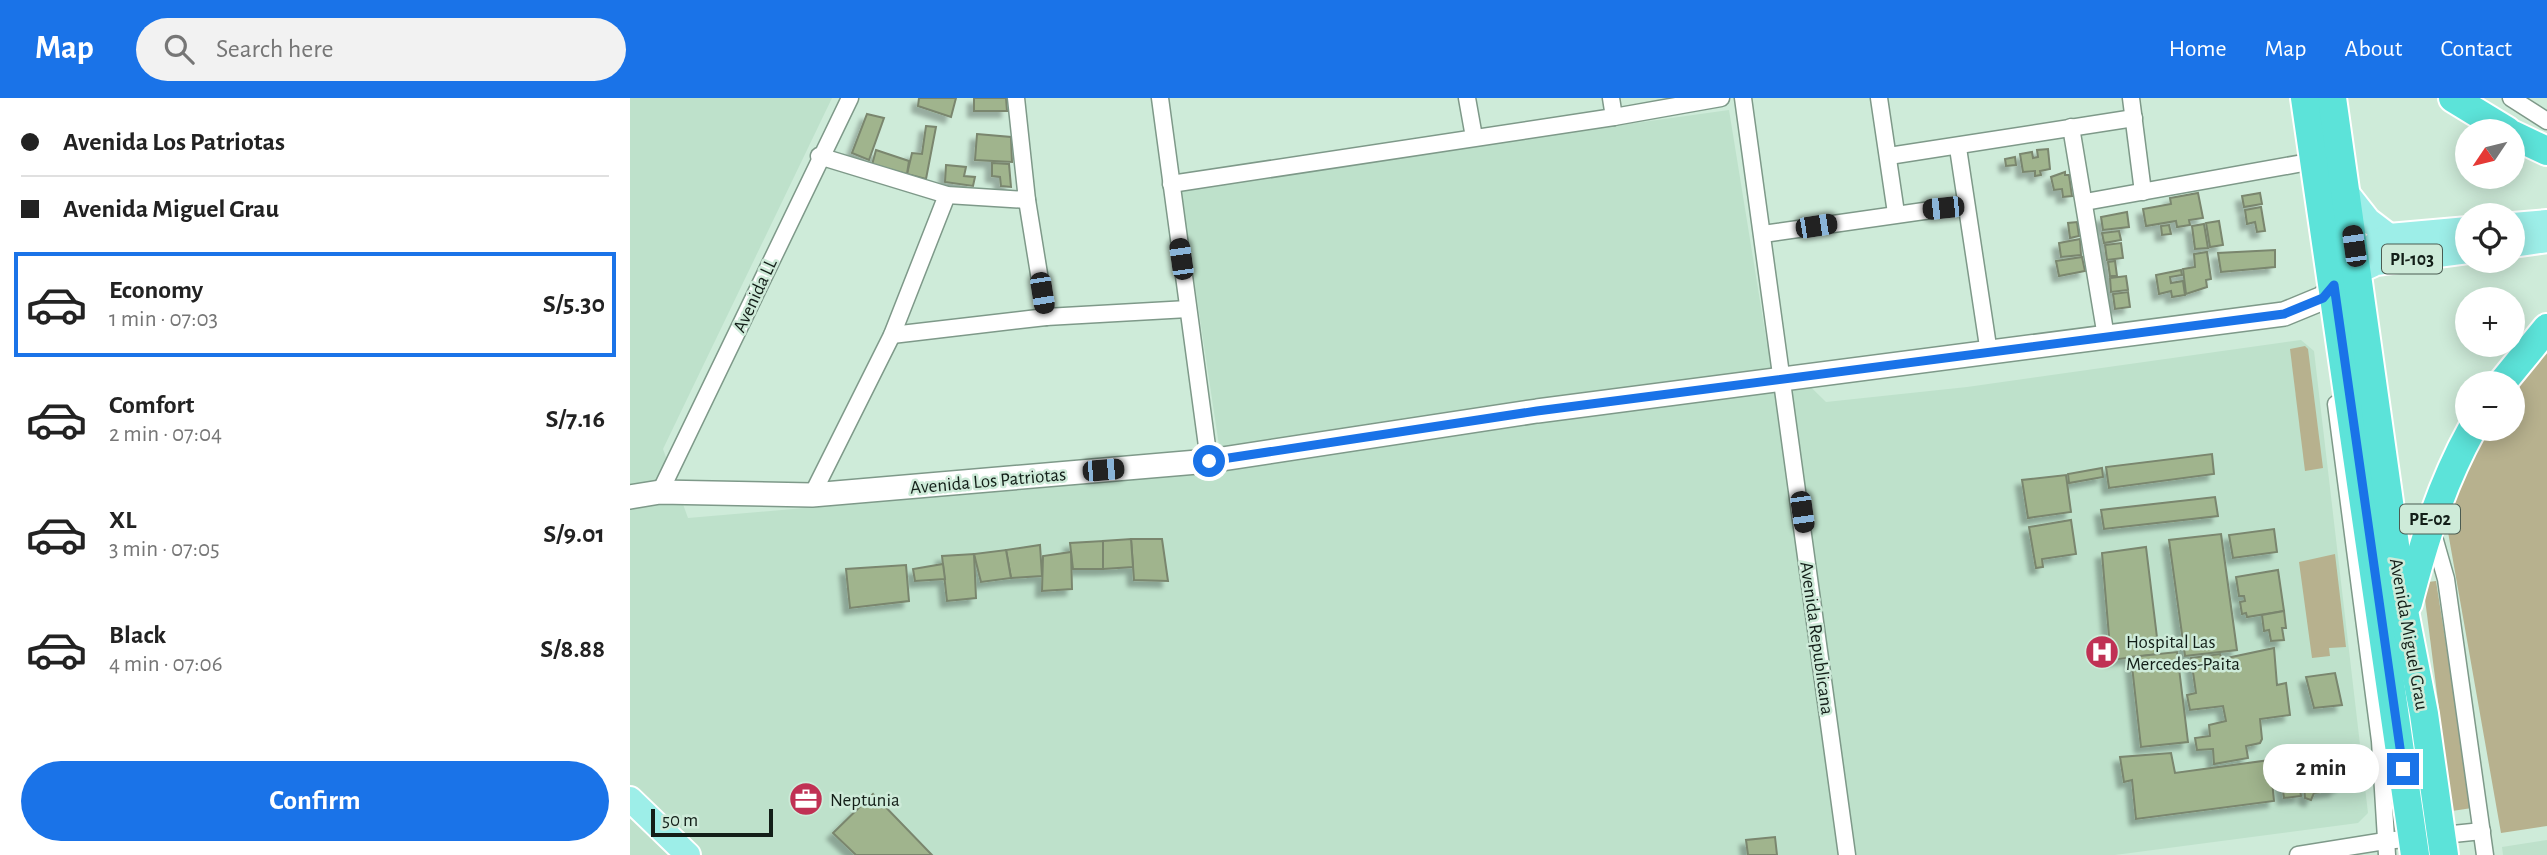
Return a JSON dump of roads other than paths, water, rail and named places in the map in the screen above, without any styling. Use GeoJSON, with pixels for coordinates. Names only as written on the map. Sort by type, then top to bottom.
{"type":"FeatureCollection","features":[{"type":"Feature","properties":{"kind":"highway","name":"PE-02"},"geometry":{"type":"LineString","coordinates":[[2305,98],[2314,160],[2342,269]]}},
{"type":"Feature","properties":{"kind":"highway","name":"PE-02"},"geometry":{"type":"LineString","coordinates":[[2332,98],[2346,192],[2342,269]]}},
{"type":"Feature","properties":{"kind":"highway"},"geometry":{"type":"LineString","coordinates":[[2453,98],[2487,119]]}},
{"type":"Feature","properties":{"kind":"highway"},"geometry":{"type":"LineString","coordinates":[[2525,141],[2547,151]]}},
{"type":"Feature","properties":{"kind":"highway","name":"Avenida Miguel Grau"},"geometry":{"type":"LineString","coordinates":[[2342,269],[2424,713],[2428,846]]}},
{"type":"Feature","properties":{"kind":"highway","name":"Avenida Miguel Grau"},"geometry":{"type":"LineString","coordinates":[[2342,269],[2428,846]]}},
{"type":"Feature","properties":{"kind":"highway"},"geometry":{"type":"LineString","coordinates":[[2512,371],[2547,328]]}},
{"type":"Feature","properties":{"kind":"highway","name":"PE-02"},"geometry":{"type":"LineString","coordinates":[[2405,616],[2430,521],[2453,464],[2466,441]]}},
{"type":"Feature","properties":{"kind":"main road","name":"PI-103"},"geometry":{"type":"LineString","coordinates":[[2346,192],[2368,220],[2389,236]]}},
{"type":"Feature","properties":{"kind":"main road"},"geometry":{"type":"LineString","coordinates":[[2525,224],[2547,222]]}},
{"type":"Feature","properties":{"kind":"main road","name":"PI-103"},"geometry":{"type":"LineString","coordinates":[[2342,269],[2389,236],[2455,230]]}},
{"type":"Feature","properties":{"kind":"main road"},"geometry":{"type":"LineString","coordinates":[[2525,243],[2547,240]]}},
{"type":"Feature","properties":{"kind":"main road","name":"PI-103"},"geometry":{"type":"LineString","coordinates":[[2342,269],[2455,253]]}},
{"type":"Feature","properties":{"kind":"main road"},"geometry":{"type":"LineString","coordinates":[[630,799],[688,855]]}},
{"type":"Feature","properties":{"kind":"street","name":"Avenida LL"},"geometry":{"type":"LineString","coordinates":[[660,492],[850,98]]}},
{"type":"Feature","properties":{"kind":"street"},"geometry":{"type":"LineString","coordinates":[[1016,98],[1027,200],[1046,317]]}},
{"type":"Feature","properties":{"kind":"street"},"geometry":{"type":"LineString","coordinates":[[1160,98],[1209,461]]}},
{"type":"Feature","properties":{"kind":"street"},"geometry":{"type":"LineString","coordinates":[[1467,98],[1474,137]]}},
{"type":"Feature","properties":{"kind":"street"},"geometry":{"type":"LineString","coordinates":[[1611,98],[1614,117]]}},
{"type":"Feature","properties":{"kind":"street"},"geometry":{"type":"LineString","coordinates":[[1171,184],[1614,117],[1721,98]]}},
{"type":"Feature","properties":{"kind":"street","name":"Avenida Republicana"},"geometry":{"type":"LineString","coordinates":[[1743,98],[1784,380],[1847,855]]}},
{"type":"Feature","properties":{"kind":"street"},"geometry":{"type":"LineString","coordinates":[[1878,98],[1896,213]]}},
{"type":"Feature","properties":{"kind":"street"},"geometry":{"type":"LineString","coordinates":[[2131,98],[2143,192]]}},
{"type":"Feature","properties":{"kind":"street"},"geometry":{"type":"LineString","coordinates":[[2511,98],[2547,121]]}},
{"type":"Feature","properties":{"kind":"street"},"geometry":{"type":"LineString","coordinates":[[1889,156],[1958,148],[2134,118]]}},
{"type":"Feature","properties":{"kind":"street"},"geometry":{"type":"LineString","coordinates":[[2071,127],[2106,337]]}},
{"type":"Feature","properties":{"kind":"street"},"geometry":{"type":"LineString","coordinates":[[1958,148],[1989,353]]}},
{"type":"Feature","properties":{"kind":"street"},"geometry":{"type":"LineString","coordinates":[[820,156],[947,195],[1027,200]]}},
{"type":"Feature","properties":{"kind":"street"},"geometry":{"type":"LineString","coordinates":[[2085,202],[2314,160],[2310,205],[2342,269],[2380,741],[2386,848]]}},
{"type":"Feature","properties":{"kind":"street"},"geometry":{"type":"LineString","coordinates":[[812,495],[892,335],[947,195]]}},
{"type":"Feature","properties":{"kind":"street"},"geometry":{"type":"LineString","coordinates":[[1763,234],[1966,205]]}},
{"type":"Feature","properties":{"kind":"street","name":"Avenida Los Patriotas"},"geometry":{"type":"LineString","coordinates":[[630,497],[660,492],[812,495],[1209,461],[1537,411],[2284,314],[2342,269]]}},
{"type":"Feature","properties":{"kind":"street"},"geometry":{"type":"LineString","coordinates":[[892,335],[1046,317],[1188,309]]}},
{"type":"Feature","properties":{"kind":"street"},"geometry":{"type":"LineString","coordinates":[[2430,521],[2446,579],[2485,855]]}},
{"type":"Feature","properties":{"kind":"street"},"geometry":{"type":"LineString","coordinates":[[2298,855],[2344,847],[2428,846],[2482,831]]}},
{"type":"Feature","properties":{"kind":"street"},"geometry":{"type":"LineString","coordinates":[[2344,847],[2362,855]]}},
{"type":"Feature","properties":{"kind":"place","name":"Hospital Las Mercedes-Paita"},"geometry":{"type":"Point","coordinates":[2102,652]}},
{"type":"Feature","properties":{"kind":"place","name":"Neptunia"},"geometry":{"type":"Point","coordinates":[806,799]}}]}
